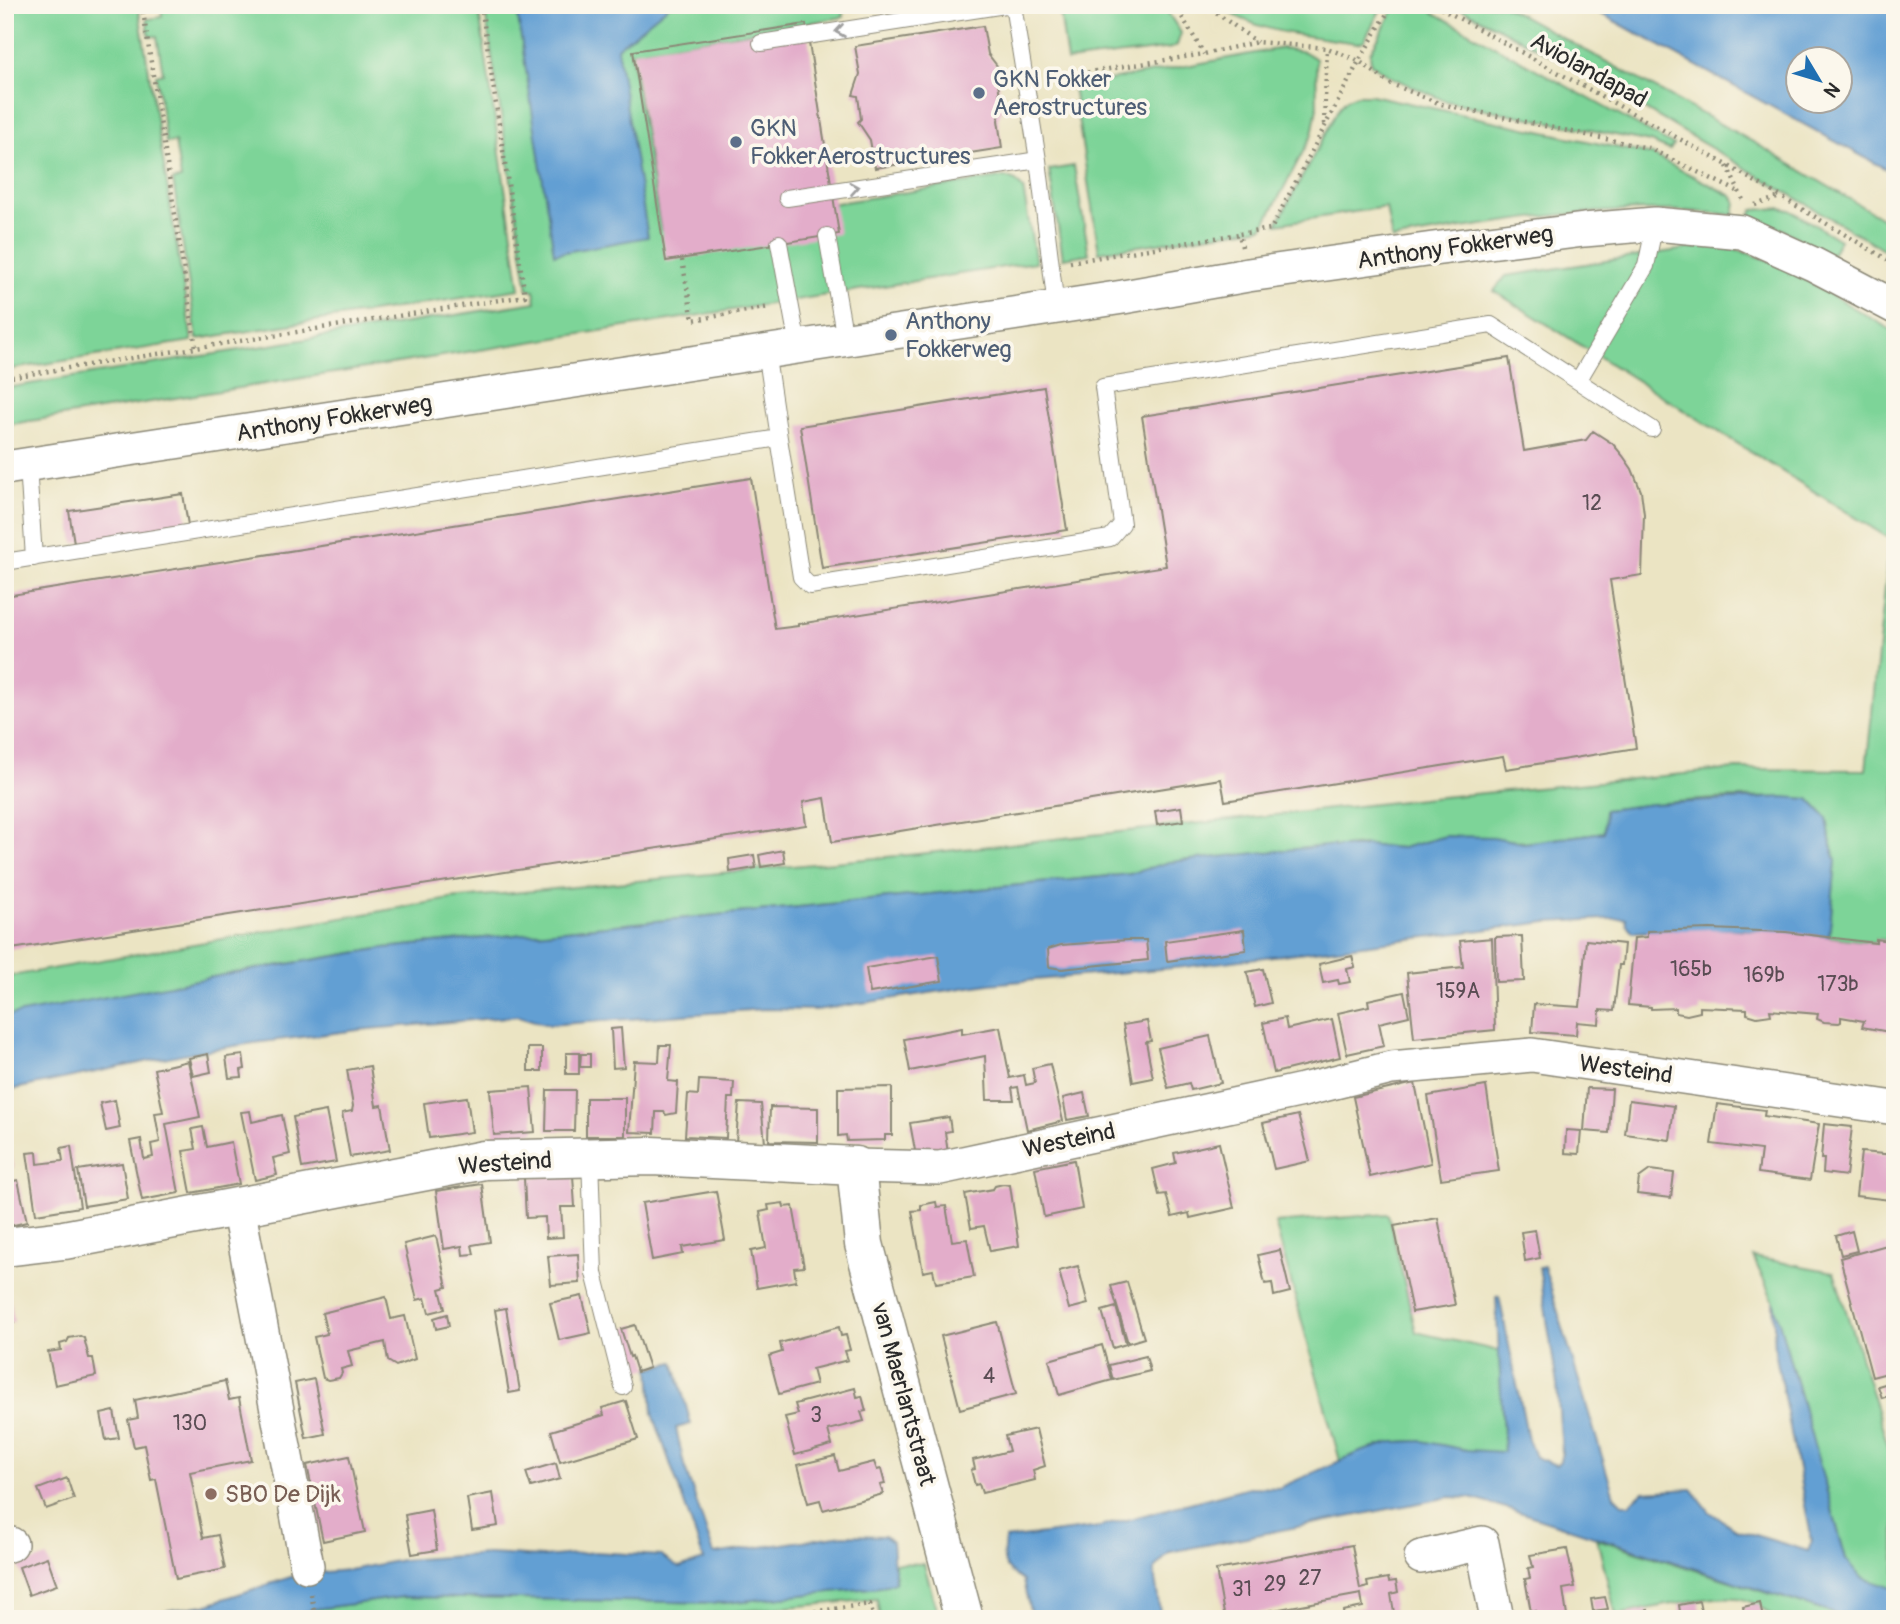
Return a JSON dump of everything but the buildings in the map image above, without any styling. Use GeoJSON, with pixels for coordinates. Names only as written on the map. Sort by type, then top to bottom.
{"type":"FeatureCollection","features":[{"type":"Feature","properties":{"kind":"street","name":"Anthony Fokkerweg"},"geometry":{"type":"LineString","coordinates":[[16,466],[1056,307],[1248,275],[1584,230],[1655,224],[1742,232],[1814,264],[1895,307]]}},
{"type":"Feature","properties":{"kind":"street","name":"Westeind"},"geometry":{"type":"LineString","coordinates":[[5,1247],[64,1240],[484,1160],[652,1156],[940,1168],[1303,1090],[1391,1068],[1532,1055],[1895,1108]]}},
{"type":"Feature","properties":{"kind":"street","name":"van Maerlantstraat"},"geometry":{"type":"LineString","coordinates":[[856,1166],[864,1244],[964,1619]]}},
{"type":"Feature","properties":{"kind":"street"},"geometry":{"type":"LineString","coordinates":[[238,1207],[307,1566]]}},
{"type":"Feature","properties":{"kind":"street"},"geometry":{"type":"LineString","coordinates":[[1421,1557],[1482,1543],[1497,1619]]}},
{"type":"Feature","properties":{"kind":"lane"},"geometry":{"type":"LineString","coordinates":[[761,43],[1004,5]]}},
{"type":"Feature","properties":{"kind":"lane"},"geometry":{"type":"LineString","coordinates":[[1013,5],[1038,160],[1056,307]]}},
{"type":"Feature","properties":{"kind":"lane"},"geometry":{"type":"LineString","coordinates":[[787,198],[1038,160]]}},
{"type":"Feature","properties":{"kind":"lane"},"geometry":{"type":"LineString","coordinates":[[1578,381],[1646,267],[1655,224]]}},
{"type":"Feature","properties":{"kind":"lane"},"geometry":{"type":"LineString","coordinates":[[827,236],[845,339]]}},
{"type":"Feature","properties":{"kind":"lane"},"geometry":{"type":"LineString","coordinates":[[779,243],[790,304],[782,349],[779,438],[801,577],[810,586],[1110,538],[1122,524],[1103,387],[1491,325],[1653,429]]}},
{"type":"Feature","properties":{"kind":"lane"},"geometry":{"type":"LineString","coordinates":[[5,562],[779,438]]}},
{"type":"Feature","properties":{"kind":"lane"},"geometry":{"type":"LineString","coordinates":[[16,466],[34,558]]}},
{"type":"Feature","properties":{"kind":"lane"},"geometry":{"type":"LineString","coordinates":[[590,1158],[594,1273],[623,1387]]}},
{"type":"Feature","properties":{"kind":"path"},"geometry":{"type":"LineString","coordinates":[[142,5],[196,348]]}},
{"type":"Feature","properties":{"kind":"path"},"geometry":{"type":"LineString","coordinates":[[5,378],[525,296],[481,5]]}},
{"type":"Feature","properties":{"kind":"path"},"geometry":{"type":"LineString","coordinates":[[1175,5],[1204,54]]}},
{"type":"Feature","properties":{"kind":"path"},"geometry":{"type":"LineString","coordinates":[[1205,5],[1257,42]]}},
{"type":"Feature","properties":{"kind":"path"},"geometry":{"type":"LineString","coordinates":[[1051,265],[1271,229],[1359,61],[1392,5]]}},
{"type":"Feature","properties":{"kind":"path","name":"Aviolandapad"},"geometry":{"type":"LineString","coordinates":[[1435,5],[1781,197]]}},
{"type":"Feature","properties":{"kind":"path"},"geometry":{"type":"LineString","coordinates":[[1025,83],[1204,54],[1257,42],[1327,48],[1359,61],[1389,83],[1441,104],[1648,148],[1737,191]]}},
{"type":"Feature","properties":{"kind":"path"},"geometry":{"type":"LineString","coordinates":[[1324,128],[1327,48]]}},
{"type":"Feature","properties":{"kind":"path"},"geometry":{"type":"LineString","coordinates":[[1746,207],[1781,197],[1895,264]]}},
{"type":"Feature","properties":{"kind":"path"},"geometry":{"type":"LineString","coordinates":[[1239,234],[1248,275]]}},
{"type":"Feature","properties":{"kind":"path"},"geometry":{"type":"LineString","coordinates":[[682,260],[693,320],[790,304]]}},
{"type":"Feature","properties":{"kind":"path"},"geometry":{"type":"LineString","coordinates":[[759,1619],[870,1604],[874,1619]]}},
{"type":"Feature","properties":{"kind":"green space"},"geometry":{"type":"Polygon","coordinates":[[[5,5],[138,5],[192,341],[5,370],[5,5]]]}},
{"type":"Feature","properties":{"kind":"green space"},"geometry":{"type":"Polygon","coordinates":[[[161,5],[478,5],[520,289],[197,339],[173,180],[181,179],[175,142],[166,143],[156,75],[163,73],[157,36],[149,37],[147,19],[162,17],[161,5]]]}},
{"type":"Feature","properties":{"kind":"green space"},"geometry":{"type":"Polygon","coordinates":[[[484,5],[842,5],[844,17],[631,52],[661,230],[1005,177],[1016,181],[1023,189],[1036,262],[5,425],[5,388],[536,302],[534,290],[528,290],[484,5]]]}},
{"type":"Feature","properties":{"kind":"green space"},"geometry":{"type":"Polygon","coordinates":[[[1059,5],[1163,5],[1181,33],[1177,45],[1172,48],[1067,61],[1059,5]]]}},
{"type":"Feature","properties":{"kind":"green space"},"geometry":{"type":"Polygon","coordinates":[[[1217,5],[1383,5],[1364,41],[1357,43],[1267,28],[1217,5]]]}},
{"type":"Feature","properties":{"kind":"green space"},"geometry":{"type":"Polygon","coordinates":[[[1396,5],[1420,5],[1673,145],[1670,150],[1650,142],[1446,101],[1393,78],[1371,64],[1370,53],[1396,5]]]}},
{"type":"Feature","properties":{"kind":"green space"},"geometry":{"type":"Polygon","coordinates":[[[1454,5],[1503,5],[1755,143],[1895,226],[1895,256],[1566,63],[1454,5]]]}},
{"type":"Feature","properties":{"kind":"green space"},"geometry":{"type":"Polygon","coordinates":[[[1282,48],[1305,52],[1316,59],[1317,108],[1312,135],[1263,227],[1099,252],[1073,87],[1282,48]]]}},
{"type":"Feature","properties":{"kind":"green space"},"geometry":{"type":"Polygon","coordinates":[[[1357,95],[1371,95],[1652,155],[1732,196],[1736,202],[1734,215],[1691,211],[1605,211],[1520,220],[1392,240],[1386,207],[1277,224],[1340,106],[1357,95]]]}},
{"type":"Feature","properties":{"kind":"green space"},"geometry":{"type":"Polygon","coordinates":[[[1074,166],[1089,254],[1063,258],[1049,170],[1074,166]]]}},
{"type":"Feature","properties":{"kind":"green space"},"geometry":{"type":"Polygon","coordinates":[[[1753,210],[1790,210],[1840,240],[1830,257],[1784,230],[1749,218],[1753,210]]]}},
{"type":"Feature","properties":{"kind":"green space"},"geometry":{"type":"Polygon","coordinates":[[[1719,244],[1775,262],[1895,332],[1895,942],[1877,939],[1876,943],[1829,937],[1836,860],[1827,818],[1809,799],[1733,798],[1605,810],[1605,832],[1524,843],[1446,836],[1402,848],[1364,845],[1169,862],[1130,874],[384,948],[245,971],[5,1017],[5,977],[450,899],[918,854],[1431,798],[1736,769],[1866,770],[1890,539],[1494,291],[1506,276],[1719,244]]]}},
{"type":"Feature","properties":{"kind":"green space"},"geometry":{"type":"Polygon","coordinates":[[[1388,1214],[1416,1332],[1499,1351],[1504,1452],[1485,1453],[1413,1441],[1391,1443],[1340,1461],[1275,1223],[1388,1214]]]}},
{"type":"Feature","properties":{"kind":"green space"},"geometry":{"type":"Polygon","coordinates":[[[1753,1257],[1834,1272],[1895,1468],[1895,1589],[1862,1578],[1846,1559],[1773,1300],[1753,1257]]]}},
{"type":"Feature","properties":{"kind":"green space"},"geometry":{"type":"Polygon","coordinates":[[[1597,1539],[1850,1619],[1775,1619],[1755,1604],[1731,1597],[1680,1602],[1616,1615],[1597,1539]]]}},
{"type":"Feature","properties":{"kind":"green space"},"geometry":{"type":"Polygon","coordinates":[[[895,1563],[924,1564],[939,1619],[880,1619],[877,1599],[711,1614],[694,1619],[284,1619],[316,1609],[403,1597],[724,1603],[880,1587],[895,1582],[895,1563]]]}},
{"type":"Feature","properties":{"kind":"water"},"geometry":{"type":"Polygon","coordinates":[[[516,5],[670,5],[617,48],[648,237],[554,254],[516,5]]]}},
{"type":"Feature","properties":{"kind":"water"},"geometry":{"type":"Polygon","coordinates":[[[1585,5],[1895,5],[1895,174],[1789,116],[1854,116],[1854,46],[1784,46],[1784,113],[1585,5]]]}},
{"type":"Feature","properties":{"kind":"water"},"geometry":{"type":"Polygon","coordinates":[[[1784,797],[1809,799],[1827,818],[1836,860],[1829,937],[1740,930],[1633,932],[1627,925],[1626,918],[1547,922],[1184,967],[989,984],[816,1010],[764,1009],[548,1025],[518,1016],[358,1030],[183,1054],[5,1091],[5,1016],[384,948],[1130,874],[1169,862],[1334,845],[1402,848],[1446,836],[1494,837],[1524,843],[1604,832],[1605,810],[1652,804],[1784,797]]]}},
{"type":"Feature","properties":{"kind":"water"},"geometry":{"type":"Polygon","coordinates":[[[1544,1266],[1614,1496],[1622,1504],[1629,1504],[1643,1492],[1692,1489],[1710,1512],[1735,1529],[1808,1551],[1812,1541],[1775,1351],[1773,1300],[1846,1559],[1862,1578],[1895,1589],[1895,1619],[1850,1619],[1510,1509],[1470,1498],[1450,1497],[1170,1552],[1154,1572],[1161,1619],[1032,1619],[1023,1581],[1005,1564],[1005,1539],[1100,1527],[1249,1487],[1279,1488],[1360,1452],[1393,1442],[1422,1441],[1467,1450],[1504,1452],[1496,1297],[1499,1296],[1528,1439],[1535,1457],[1556,1465],[1562,1452],[1557,1385],[1539,1267],[1544,1266]]]}},
{"type":"Feature","properties":{"kind":"water"},"geometry":{"type":"Polygon","coordinates":[[[674,1362],[691,1424],[676,1428],[684,1465],[714,1554],[843,1535],[885,1536],[892,1542],[895,1582],[880,1587],[724,1603],[403,1597],[316,1609],[284,1619],[149,1619],[165,1611],[205,1605],[300,1574],[349,1570],[402,1560],[488,1554],[543,1557],[595,1552],[661,1556],[679,1568],[704,1560],[653,1414],[650,1368],[674,1362]]]}},
{"type":"Feature","properties":{"kind":"place","name":"GKN Fokker Aerostructures"},"geometry":{"type":"Point","coordinates":[979,93]}},
{"type":"Feature","properties":{"kind":"place","name":"GKN FokkerAerostructures"},"geometry":{"type":"Point","coordinates":[736,142]}},
{"type":"Feature","properties":{"kind":"place","name":"Anthony Fokkerweg"},"geometry":{"type":"Point","coordinates":[891,335]}},
{"type":"Feature","properties":{"kind":"place","name":"SBO De Dijk"},"geometry":{"type":"Point","coordinates":[211,1494]}}]}
